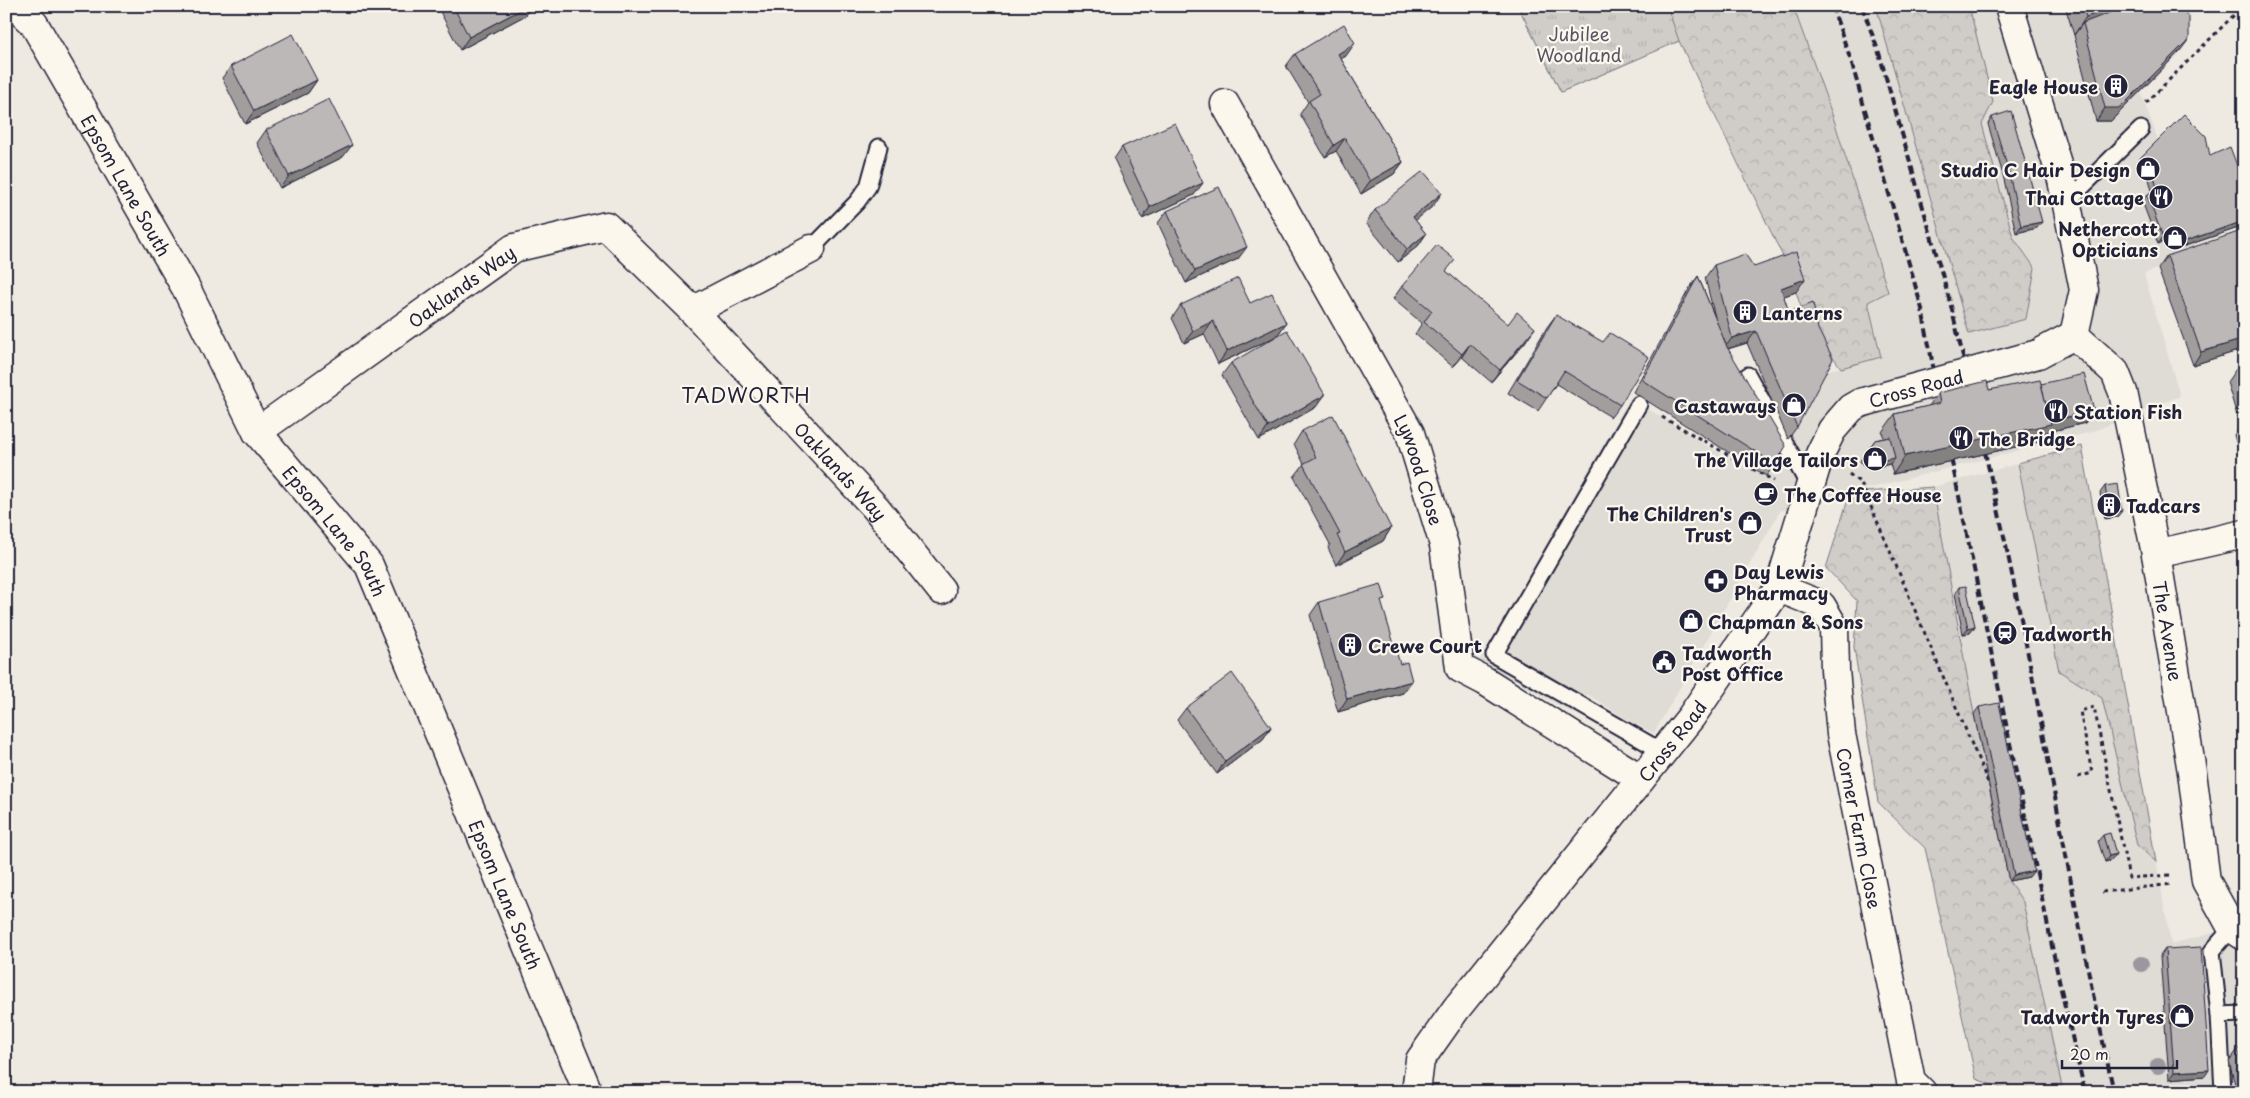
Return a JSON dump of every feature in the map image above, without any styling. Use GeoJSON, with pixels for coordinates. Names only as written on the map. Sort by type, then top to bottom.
{"type":"FeatureCollection","features":[{"type":"Feature","properties":{"kind":"street","name":"Epsom Lane South"},"geometry":{"type":"LineString","coordinates":[[15,6],[34,24],[186,288],[256,432],[369,565],[588,1092]]}},
{"type":"Feature","properties":{"kind":"street"},"geometry":{"type":"LineString","coordinates":[[2010,6],[2067,202],[2084,290],[2074,335]]}},
{"type":"Feature","properties":{"kind":"street","name":"Lywood Close"},"geometry":{"type":"LineString","coordinates":[[1225,104],[1410,433],[1444,545],[1460,668],[1485,681],[1640,779]]}},
{"type":"Feature","properties":{"kind":"street","name":"Oaklands Way"},"geometry":{"type":"LineString","coordinates":[[256,432],[514,248],[606,226],[694,311],[876,508],[941,590]]}},
{"type":"Feature","properties":{"kind":"street"},"geometry":{"type":"LineString","coordinates":[[694,311],[811,249]]}},
{"type":"Feature","properties":{"kind":"street","name":"Cross Road"},"geometry":{"type":"LineString","coordinates":[[1416,1092],[1420,1060],[1451,1017],[1691,717],[1779,588],[1820,454],[1832,430],[1860,402],[2038,354],[2074,335]]}},
{"type":"Feature","properties":{"kind":"street","name":"The Avenue"},"geometry":{"type":"LineString","coordinates":[[2074,335],[2115,372],[2123,392],[2156,554],[2192,772],[2205,876],[2238,932]]}},
{"type":"Feature","properties":{"kind":"street"},"geometry":{"type":"LineString","coordinates":[[2156,554],[2244,534]]}},
{"type":"Feature","properties":{"kind":"street","name":"Corner Farm Close"},"geometry":{"type":"LineString","coordinates":[[1779,588],[1821,605],[1834,627],[1834,670],[1841,734],[1911,1081],[1922,1092]]}},
{"type":"Feature","properties":{"kind":"lane"},"geometry":{"type":"LineString","coordinates":[[2067,202],[2141,129]]}},
{"type":"Feature","properties":{"kind":"lane"},"geometry":{"type":"LineString","coordinates":[[811,249],[857,202],[868,186],[879,146]]}},
{"type":"Feature","properties":{"kind":"lane"},"geometry":{"type":"LineString","coordinates":[[1748,375],[1809,495]]}},
{"type":"Feature","properties":{"kind":"lane"},"geometry":{"type":"LineString","coordinates":[[1639,404],[1494,655],[1663,752]]}},
{"type":"Feature","properties":{"kind":"lane"},"geometry":{"type":"LineString","coordinates":[[2222,1092],[2220,1016],[2212,952],[2238,932]]}},
{"type":"Feature","properties":{"kind":"lane"},"geometry":{"type":"LineString","coordinates":[[2220,1016],[2244,1014]]}},
{"type":"Feature","properties":{"kind":"path"},"geometry":{"type":"LineString","coordinates":[[2144,105],[2243,6]]}},
{"type":"Feature","properties":{"kind":"path"},"geometry":{"type":"LineString","coordinates":[[1677,425],[1809,495]]}},
{"type":"Feature","properties":{"kind":"path"},"geometry":{"type":"LineString","coordinates":[[1820,454],[1861,483],[1990,788]]}},
{"type":"Feature","properties":{"kind":"path"},"geometry":{"type":"LineString","coordinates":[[2078,777],[2092,773],[2080,711],[2094,707],[2129,878],[2205,876]]}},
{"type":"Feature","properties":{"kind":"path"},"geometry":{"type":"LineString","coordinates":[[2102,892],[2205,876]]}},
{"type":"Feature","properties":{"kind":"shaded area"},"geometry":{"type":"Polygon","coordinates":[[[1793,6],[1876,6],[1969,334],[2035,268],[2013,237],[1982,123],[1993,102],[1967,6],[2109,6],[2199,252],[2144,274],[2180,396],[2091,432],[1780,511],[1654,733],[1633,723],[1587,694],[1574,714],[1480,660],[1630,398],[1729,459],[1810,342],[1825,371],[1881,357],[1868,302],[1888,292],[1833,117],[1793,6]]]}},
{"type":"Feature","properties":{"kind":"shaded area"},"geometry":{"type":"Polygon","coordinates":[[[2082,446],[2171,944],[2232,928],[2244,936],[2244,1092],[2063,1092],[2023,902],[2009,881],[1974,714],[1933,487],[2082,446]]]}},
{"type":"Feature","properties":{"kind":"green space"},"geometry":{"type":"Polygon","coordinates":[[[1518,6],[1793,6],[1833,117],[1888,292],[1868,302],[1881,357],[1841,368],[1804,316],[1787,265],[1679,41],[1561,92],[1518,6]]]}},
{"type":"Feature","properties":{"kind":"green space","name":"Jubilee Woodland"},"geometry":{"type":"Polygon","coordinates":[[[1518,6],[1667,6],[1679,41],[1561,92],[1518,6]]]}},
{"type":"Feature","properties":{"kind":"green space"},"geometry":{"type":"Polygon","coordinates":[[[1876,6],[1969,6],[1993,102],[1982,124],[2013,237],[2035,268],[2026,319],[1969,334],[1876,6]]]}},
{"type":"Feature","properties":{"kind":"green space"},"geometry":{"type":"Polygon","coordinates":[[[2082,446],[2156,862],[2137,845],[2102,698],[2059,671],[2018,463],[2082,446]]]}},
{"type":"Feature","properties":{"kind":"green space"},"geometry":{"type":"Polygon","coordinates":[[[1933,487],[1974,714],[2009,881],[2023,902],[2063,1092],[2012,1092],[1976,1079],[1925,848],[1878,802],[1854,647],[1857,601],[1826,568],[1850,493],[1933,487]]]}},
{"type":"Feature","properties":{"kind":"building"},"geometry":{"type":"Polygon","coordinates":[[[453,6],[528,6],[469,37],[453,6]]]}},
{"type":"Feature","properties":{"kind":"building"},"geometry":{"type":"Polygon","coordinates":[[[2083,6],[2116,6],[2086,17],[2083,6]]]}},
{"type":"Feature","properties":{"kind":"building","name":"Eagle House"},"geometry":{"type":"Polygon","coordinates":[[[2127,6],[2156,6],[2159,12],[2173,6],[2179,6],[2189,17],[2189,39],[2120,108],[2105,108],[2083,23],[2127,6]]]}},
{"type":"Feature","properties":{"kind":"building"},"geometry":{"type":"Polygon","coordinates":[[[1344,24],[1355,43],[1338,54],[1403,162],[1370,181],[1345,138],[1334,145],[1309,101],[1320,94],[1295,54],[1344,24]]]}},
{"type":"Feature","properties":{"kind":"building"},"geometry":{"type":"Polygon","coordinates":[[[293,34],[317,80],[254,111],[231,66],[293,34]]]}},
{"type":"Feature","properties":{"kind":"building"},"geometry":{"type":"Polygon","coordinates":[[[329,99],[352,145],[289,176],[266,130],[329,99]]]}},
{"type":"Feature","properties":{"kind":"building"},"geometry":{"type":"Polygon","coordinates":[[[2011,111],[2042,222],[2021,226],[2008,169],[1992,117],[2011,111]]]}},
{"type":"Feature","properties":{"kind":"building"},"geometry":{"type":"Polygon","coordinates":[[[2184,114],[2206,136],[2210,156],[2230,147],[2242,179],[2244,178],[2244,221],[2177,244],[2174,233],[2163,237],[2147,195],[2157,188],[2153,172],[2141,157],[2184,114]]]}},
{"type":"Feature","properties":{"kind":"building"},"geometry":{"type":"Polygon","coordinates":[[[1175,123],[1203,183],[1150,207],[1122,147],[1175,123]]]}},
{"type":"Feature","properties":{"kind":"building"},"geometry":{"type":"Polygon","coordinates":[[[1423,171],[1442,193],[1413,217],[1426,234],[1407,249],[1375,210],[1423,171]]]}},
{"type":"Feature","properties":{"kind":"building"},"geometry":{"type":"Polygon","coordinates":[[[1219,187],[1247,247],[1195,271],[1167,211],[1219,187]]]}},
{"type":"Feature","properties":{"kind":"building"},"geometry":{"type":"Polygon","coordinates":[[[2244,230],[2244,339],[2201,352],[2167,256],[2244,230]]]}},
{"type":"Feature","properties":{"kind":"building"},"geometry":{"type":"Polygon","coordinates":[[[1437,245],[1455,260],[1446,271],[1508,324],[1517,312],[1535,328],[1500,370],[1470,344],[1462,354],[1424,322],[1432,311],[1402,286],[1437,245]]]}},
{"type":"Feature","properties":{"kind":"building"},"geometry":{"type":"Polygon","coordinates":[[[1796,252],[1805,279],[1781,288],[1789,312],[1813,303],[1818,329],[1833,359],[1797,427],[1756,331],[1732,338],[1714,265],[1745,254],[1754,267],[1796,252]]]}},
{"type":"Feature","properties":{"kind":"building"},"geometry":{"type":"Polygon","coordinates":[[[1698,276],[1727,347],[1786,446],[1775,464],[1642,380],[1698,276]]]}},
{"type":"Feature","properties":{"kind":"building"},"geometry":{"type":"Polygon","coordinates":[[[1238,278],[1250,303],[1272,293],[1286,323],[1227,351],[1213,321],[1193,331],[1181,305],[1238,278]]]}},
{"type":"Feature","properties":{"kind":"building"},"geometry":{"type":"Polygon","coordinates":[[[1556,315],[1603,342],[1610,333],[1649,357],[1620,405],[1564,371],[1547,398],[1517,380],[1556,315]]]}},
{"type":"Feature","properties":{"kind":"building"},"geometry":{"type":"Polygon","coordinates":[[[1287,330],[1325,395],[1268,427],[1231,363],[1287,330]]]}},
{"type":"Feature","properties":{"kind":"building"},"geometry":{"type":"Polygon","coordinates":[[[2244,367],[2244,395],[2236,369],[2244,367]]]}},
{"type":"Feature","properties":{"kind":"building"},"geometry":{"type":"Polygon","coordinates":[[[2084,374],[2094,411],[2050,421],[2041,384],[2084,374]]]}},
{"type":"Feature","properties":{"kind":"building","name":"The Bridge"},"geometry":{"type":"Polygon","coordinates":[[[2040,380],[2051,424],[1905,456],[1895,414],[1940,403],[1938,393],[1987,381],[1989,390],[2040,380]]]}},
{"type":"Feature","properties":{"kind":"building"},"geometry":{"type":"Polygon","coordinates":[[[1333,415],[1391,528],[1345,552],[1337,535],[1340,534],[1303,464],[1316,457],[1302,431],[1333,415]]]}},
{"type":"Feature","properties":{"kind":"building","name":"The Village Tailors"},"geometry":{"type":"Polygon","coordinates":[[[1890,437],[1895,458],[1874,462],[1868,461],[1865,455],[1875,440],[1890,437]]]}},
{"type":"Feature","properties":{"kind":"building"},"geometry":{"type":"Polygon","coordinates":[[[2118,484],[2122,511],[2109,512],[2105,486],[2118,484]]]}},
{"type":"Feature","properties":{"kind":"building","name":"Crewe Court"},"geometry":{"type":"Polygon","coordinates":[[[1381,584],[1386,600],[1381,601],[1400,664],[1407,662],[1412,681],[1347,699],[1319,602],[1381,584]]]}},
{"type":"Feature","properties":{"kind":"building"},"geometry":{"type":"Polygon","coordinates":[[[1966,586],[1975,626],[1968,628],[1959,587],[1966,586]]]}},
{"type":"Feature","properties":{"kind":"building"},"geometry":{"type":"Polygon","coordinates":[[[1232,673],[1271,727],[1225,761],[1186,708],[1232,673]]]}},
{"type":"Feature","properties":{"kind":"building"},"geometry":{"type":"Polygon","coordinates":[[[1999,703],[2034,871],[2014,875],[1979,707],[1999,703]]]}},
{"type":"Feature","properties":{"kind":"building"},"geometry":{"type":"Polygon","coordinates":[[[2110,833],[2116,854],[2109,856],[2103,835],[2110,833]]]}},
{"type":"Feature","properties":{"kind":"building","name":"Tadworth Tyres"},"geometry":{"type":"Polygon","coordinates":[[[2201,947],[2209,1070],[2174,1072],[2165,949],[2201,947]]]}},
{"type":"Feature","properties":{"kind":"building"},"geometry":{"type":"Polygon","coordinates":[[[2244,1048],[2244,1071],[2238,1049],[2244,1048]]]}},
{"type":"Feature","properties":{"kind":"railway"},"geometry":{"type":"LineString","coordinates":[[1832,6],[1851,61],[1922,309],[1941,407]]}},
{"type":"Feature","properties":{"kind":"railway"},"geometry":{"type":"LineString","coordinates":[[1862,6],[1879,53],[1950,302],[1973,398]]}},
{"type":"Feature","properties":{"kind":"railway"},"geometry":{"type":"LineString","coordinates":[[1982,440],[2018,602],[2080,929],[2114,1092]]}},
{"type":"Feature","properties":{"kind":"railway"},"geometry":{"type":"LineString","coordinates":[[1949,448],[2060,985],[2085,1092]]}},
{"type":"Feature","properties":{"kind":"place","name":"Eagle House"},"geometry":{"type":"Point","coordinates":[2116,86]}},
{"type":"Feature","properties":{"kind":"place","name":"Studio C Hair Design"},"geometry":{"type":"Point","coordinates":[2148,169]}},
{"type":"Feature","properties":{"kind":"place","name":"Thai Cottage"},"geometry":{"type":"Point","coordinates":[2161,197]}},
{"type":"Feature","properties":{"kind":"place","name":"Nethercott Opticians"},"geometry":{"type":"Point","coordinates":[2175,238]}},
{"type":"Feature","properties":{"kind":"place","name":"Lanterns"},"geometry":{"type":"Point","coordinates":[1745,312]}},
{"type":"Feature","properties":{"kind":"place","name":"Castaways"},"geometry":{"type":"Point","coordinates":[1794,405]}},
{"type":"Feature","properties":{"kind":"place","name":"Station Fish"},"geometry":{"type":"Point","coordinates":[2056,411]}},
{"type":"Feature","properties":{"kind":"place","name":"The Bridge"},"geometry":{"type":"Point","coordinates":[1961,438]}},
{"type":"Feature","properties":{"kind":"place","name":"The Village Tailors"},"geometry":{"type":"Point","coordinates":[1875,459]}},
{"type":"Feature","properties":{"kind":"place","name":"The Coffee House"},"geometry":{"type":"Point","coordinates":[1766,494]}},
{"type":"Feature","properties":{"kind":"place","name":"Tadcars"},"geometry":{"type":"Point","coordinates":[2109,505]}},
{"type":"Feature","properties":{"kind":"place","name":"The Children's Trust"},"geometry":{"type":"Point","coordinates":[1750,523]}},
{"type":"Feature","properties":{"kind":"place","name":"Day Lewis Pharmacy"},"geometry":{"type":"Point","coordinates":[1716,581]}},
{"type":"Feature","properties":{"kind":"place","name":"Chapman & Sons"},"geometry":{"type":"Point","coordinates":[1691,621]}},
{"type":"Feature","properties":{"kind":"place","name":"Tadworth"},"geometry":{"type":"Point","coordinates":[2005,633]}},
{"type":"Feature","properties":{"kind":"place","name":"Crewe Court"},"geometry":{"type":"Point","coordinates":[1350,645]}},
{"type":"Feature","properties":{"kind":"place","name":"Tadworth Post Office"},"geometry":{"type":"Point","coordinates":[1664,662]}},
{"type":"Feature","properties":{"kind":"place","name":"Tadworth Tyres"},"geometry":{"type":"Point","coordinates":[2182,1016]}},
{"type":"Feature","properties":{"kind":"district","name":"TADWORTH"},"geometry":{"type":"Point","coordinates":[746,395]}}]}
